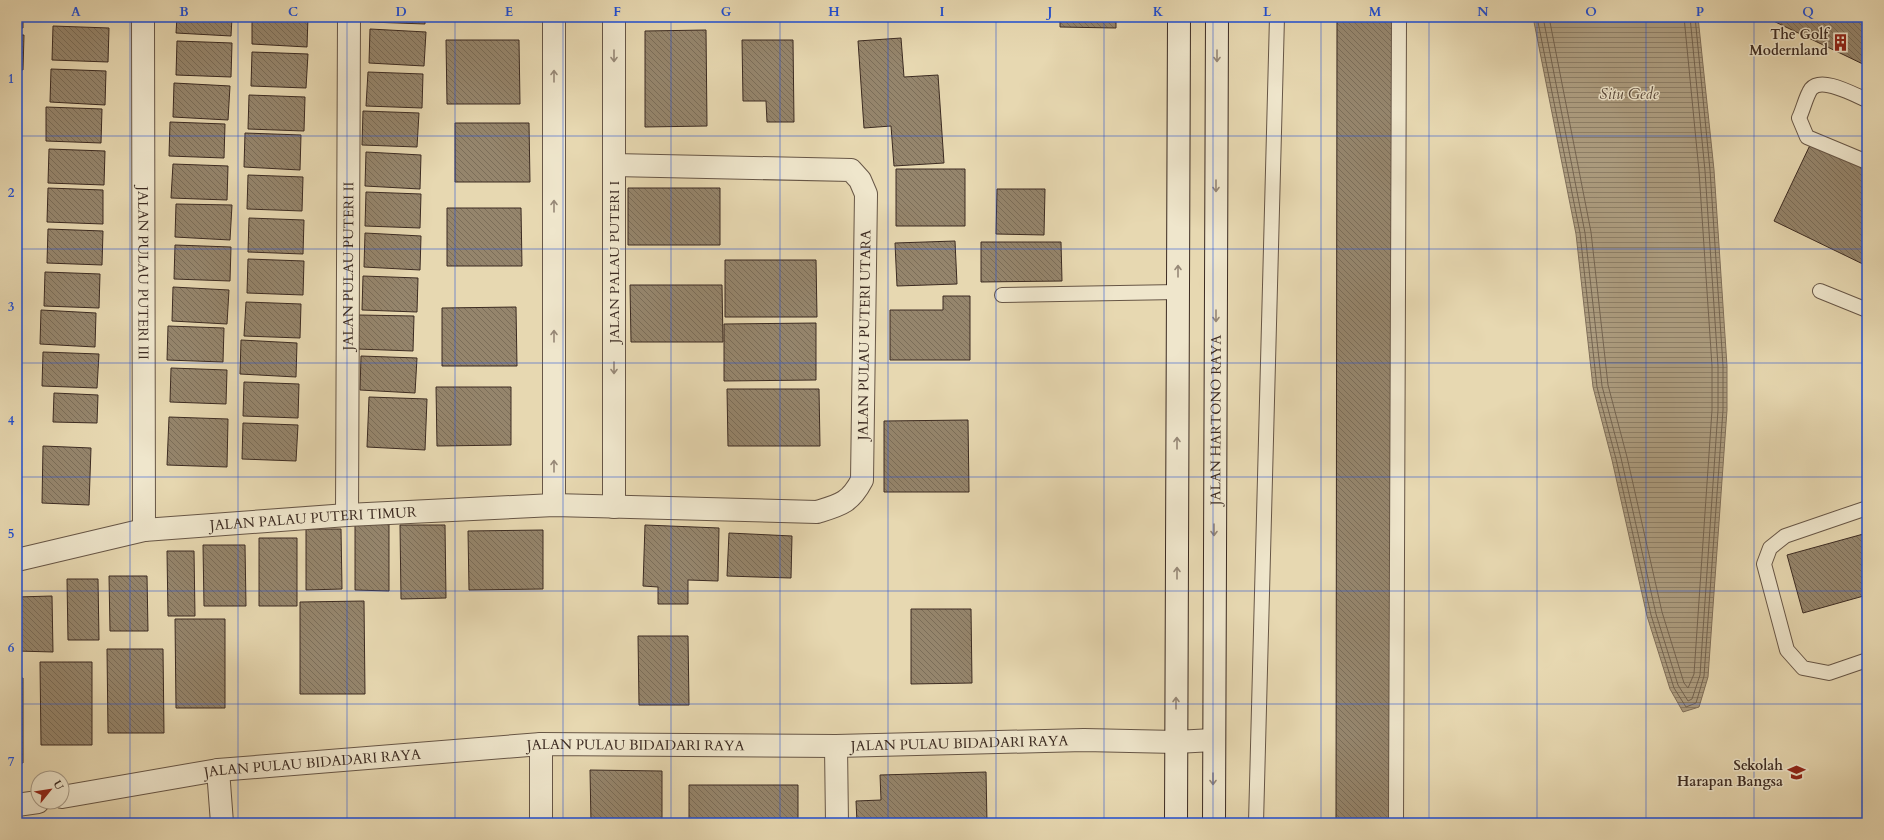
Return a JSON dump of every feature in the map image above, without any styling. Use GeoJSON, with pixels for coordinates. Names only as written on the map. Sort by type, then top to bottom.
{"type":"FeatureCollection","features":[{"type":"Feature","properties":{"kind":"street","name":"JALAN PULAU PUTERI III"},"geometry":{"type":"LineString","coordinates":[[143,17],[144,530]]}},
{"type":"Feature","properties":{"kind":"street","name":"JALAN PULAU PUTERI II"},"geometry":{"type":"LineString","coordinates":[[347,515],[349,17]]}},
{"type":"Feature","properties":{"kind":"street"},"geometry":{"type":"LineString","coordinates":[[554,17],[554,505]]}},
{"type":"Feature","properties":{"kind":"street","name":"JALAN PALAU PUTERI I"},"geometry":{"type":"LineString","coordinates":[[614,17],[614,507]]}},
{"type":"Feature","properties":{"kind":"street"},"geometry":{"type":"LineString","coordinates":[[1176,823],[1179,17]]}},
{"type":"Feature","properties":{"kind":"street","name":"JALAN HARTONO RAYA"},"geometry":{"type":"LineString","coordinates":[[1214,823],[1213,740],[1217,17]]}},
{"type":"Feature","properties":{"kind":"street","name":"JALAN PULAU PUTERI UTARA"},"geometry":{"type":"LineString","coordinates":[[614,165],[851,170],[860,180],[866,194],[862,480],[856,492],[843,504],[817,512],[614,507]]}},
{"type":"Feature","properties":{"kind":"street","name":"JALAN PALAU PUTERI TIMUR"},"geometry":{"type":"LineString","coordinates":[[17,560],[144,530],[347,515],[554,505],[614,507]]}},
{"type":"Feature","properties":{"kind":"street","name":"JALAN PULAU BIDADARI RAYA"},"geometry":{"type":"LineString","coordinates":[[70,796],[218,770],[541,744],[836,746],[1084,740],[1176,742],[1213,740]]}},
{"type":"Feature","properties":{"kind":"street"},"geometry":{"type":"LineString","coordinates":[[541,744],[541,823]]}},
{"type":"Feature","properties":{"kind":"street"},"geometry":{"type":"LineString","coordinates":[[836,746],[837,823]]}},
{"type":"Feature","properties":{"kind":"street"},"geometry":{"type":"LineString","coordinates":[[218,770],[222,823]]}},
{"type":"Feature","properties":{"kind":"street"},"geometry":{"type":"LineString","coordinates":[[17,805],[30,803]]}},
{"type":"Feature","properties":{"kind":"lane"},"geometry":{"type":"LineString","coordinates":[[1256,823],[1277,17]]}},
{"type":"Feature","properties":{"kind":"lane"},"geometry":{"type":"LineString","coordinates":[[1396,823],[1399,17]]}},
{"type":"Feature","properties":{"kind":"lane"},"geometry":{"type":"LineString","coordinates":[[1867,100],[1829,84],[1820,84],[1812,89],[1799,118],[1807,137],[1867,162]]}},
{"type":"Feature","properties":{"kind":"lane"},"geometry":{"type":"LineString","coordinates":[[1820,291],[1867,310]]}},
{"type":"Feature","properties":{"kind":"lane"},"geometry":{"type":"LineString","coordinates":[[1002,295],[1178,292]]}},
{"type":"Feature","properties":{"kind":"lane"},"geometry":{"type":"LineString","coordinates":[[1867,508],[1785,536],[1770,548],[1764,564],[1787,650],[1803,668],[1829,673],[1867,660]]}},
{"type":"Feature","properties":{"kind":"water","name":"Situ Gede"},"geometry":{"type":"Polygon","coordinates":[[[1533,17],[1698,17],[1714,170],[1727,366],[1727,410],[1708,677],[1699,707],[1683,712],[1670,689],[1647,616],[1612,460],[1593,387],[1576,234],[1533,17]]]}},
{"type":"Feature","properties":{"kind":"building"},"geometry":{"type":"Polygon","coordinates":[[[17,17],[23,17],[23,28],[17,28],[17,17]]]}},
{"type":"Feature","properties":{"kind":"building"},"geometry":{"type":"Polygon","coordinates":[[[53,17],[108,17],[108,21],[53,19],[53,17]]]}},
{"type":"Feature","properties":{"kind":"building"},"geometry":{"type":"Polygon","coordinates":[[[177,17],[232,17],[231,36],[176,33],[177,17]]]}},
{"type":"Feature","properties":{"kind":"building"},"geometry":{"type":"Polygon","coordinates":[[[252,17],[308,17],[307,47],[252,44],[252,17]]]}},
{"type":"Feature","properties":{"kind":"building"},"geometry":{"type":"Polygon","coordinates":[[[370,17],[425,17],[425,24],[370,22],[370,17]]]}},
{"type":"Feature","properties":{"kind":"building"},"geometry":{"type":"Polygon","coordinates":[[[451,17],[528,17],[528,21],[451,21],[451,17]]]}},
{"type":"Feature","properties":{"kind":"building"},"geometry":{"type":"Polygon","coordinates":[[[1060,17],[1116,17],[1116,28],[1060,27],[1060,17]]]}},
{"type":"Feature","properties":{"kind":"building"},"geometry":{"type":"Polygon","coordinates":[[[1337,17],[1394,17],[1393,823],[1336,823],[1337,17]]]}},
{"type":"Feature","properties":{"kind":"building","name":"The Golf Modernland"},"geometry":{"type":"Polygon","coordinates":[[[1765,17],[1867,17],[1867,66],[1765,17]]]}},
{"type":"Feature","properties":{"kind":"building"},"geometry":{"type":"Polygon","coordinates":[[[53,26],[109,28],[108,62],[52,60],[53,26]]]}},
{"type":"Feature","properties":{"kind":"building"},"geometry":{"type":"Polygon","coordinates":[[[370,29],[426,32],[424,66],[369,63],[370,29]]]}},
{"type":"Feature","properties":{"kind":"building"},"geometry":{"type":"Polygon","coordinates":[[[706,30],[707,126],[645,127],[645,31],[706,30]]]}},
{"type":"Feature","properties":{"kind":"building"},"geometry":{"type":"Polygon","coordinates":[[[17,35],[24,35],[23,70],[17,69],[17,35]]]}},
{"type":"Feature","properties":{"kind":"building"},"geometry":{"type":"Polygon","coordinates":[[[901,38],[904,77],[938,75],[944,163],[894,166],[891,126],[864,128],[858,41],[901,38]]]}},
{"type":"Feature","properties":{"kind":"building"},"geometry":{"type":"Polygon","coordinates":[[[446,40],[519,40],[520,104],[447,104],[446,40]]]}},
{"type":"Feature","properties":{"kind":"building"},"geometry":{"type":"Polygon","coordinates":[[[742,40],[793,40],[794,122],[767,122],[766,101],[743,101],[742,40]]]}},
{"type":"Feature","properties":{"kind":"building"},"geometry":{"type":"Polygon","coordinates":[[[177,41],[232,43],[231,77],[176,75],[177,41]]]}},
{"type":"Feature","properties":{"kind":"building"},"geometry":{"type":"Polygon","coordinates":[[[252,52],[308,54],[306,88],[251,86],[252,52]]]}},
{"type":"Feature","properties":{"kind":"building"},"geometry":{"type":"Polygon","coordinates":[[[51,69],[106,71],[105,105],[50,102],[51,69]]]}},
{"type":"Feature","properties":{"kind":"building"},"geometry":{"type":"Polygon","coordinates":[[[368,72],[423,74],[422,108],[366,106],[368,72]]]}},
{"type":"Feature","properties":{"kind":"building"},"geometry":{"type":"Polygon","coordinates":[[[17,78],[21,78],[20,112],[17,112],[17,78]]]}},
{"type":"Feature","properties":{"kind":"building"},"geometry":{"type":"Polygon","coordinates":[[[174,83],[230,86],[228,120],[173,117],[174,83]]]}},
{"type":"Feature","properties":{"kind":"building"},"geometry":{"type":"Polygon","coordinates":[[[249,95],[305,97],[304,131],[248,129],[249,95]]]}},
{"type":"Feature","properties":{"kind":"building"},"geometry":{"type":"Polygon","coordinates":[[[46,107],[102,109],[101,143],[46,141],[46,107]]]}},
{"type":"Feature","properties":{"kind":"building"},"geometry":{"type":"Polygon","coordinates":[[[363,111],[419,113],[417,147],[362,145],[363,111]]]}},
{"type":"Feature","properties":{"kind":"building"},"geometry":{"type":"Polygon","coordinates":[[[170,122],[225,124],[224,158],[169,156],[170,122]]]}},
{"type":"Feature","properties":{"kind":"building"},"geometry":{"type":"Polygon","coordinates":[[[455,123],[529,123],[530,182],[455,182],[455,123]]]}},
{"type":"Feature","properties":{"kind":"building"},"geometry":{"type":"Polygon","coordinates":[[[245,133],[301,135],[300,170],[244,167],[245,133]]]}},
{"type":"Feature","properties":{"kind":"building"},"geometry":{"type":"Polygon","coordinates":[[[1811,143],[1867,170],[1867,266],[1774,221],[1811,143]]]}},
{"type":"Feature","properties":{"kind":"building"},"geometry":{"type":"Polygon","coordinates":[[[49,149],[105,151],[104,185],[48,183],[49,149]]]}},
{"type":"Feature","properties":{"kind":"building"},"geometry":{"type":"Polygon","coordinates":[[[366,152],[421,155],[420,189],[365,186],[366,152]]]}},
{"type":"Feature","properties":{"kind":"building"},"geometry":{"type":"Polygon","coordinates":[[[17,158],[20,158],[18,193],[17,193],[17,158]]]}},
{"type":"Feature","properties":{"kind":"building"},"geometry":{"type":"Polygon","coordinates":[[[173,164],[228,166],[227,200],[171,198],[173,164]]]}},
{"type":"Feature","properties":{"kind":"building"},"geometry":{"type":"Polygon","coordinates":[[[896,169],[965,169],[965,226],[896,226],[896,169]]]}},
{"type":"Feature","properties":{"kind":"building"},"geometry":{"type":"Polygon","coordinates":[[[248,175],[303,177],[302,211],[247,209],[248,175]]]}},
{"type":"Feature","properties":{"kind":"building"},"geometry":{"type":"Polygon","coordinates":[[[48,188],[103,190],[103,224],[47,222],[48,188]]]}},
{"type":"Feature","properties":{"kind":"building"},"geometry":{"type":"Polygon","coordinates":[[[628,188],[720,188],[720,245],[628,245],[628,188]]]}},
{"type":"Feature","properties":{"kind":"building"},"geometry":{"type":"Polygon","coordinates":[[[997,189],[1045,189],[1044,235],[996,234],[997,189]]]}},
{"type":"Feature","properties":{"kind":"building"},"geometry":{"type":"Polygon","coordinates":[[[366,192],[421,194],[420,228],[365,226],[366,192]]]}},
{"type":"Feature","properties":{"kind":"building"},"geometry":{"type":"Polygon","coordinates":[[[17,198],[21,198],[20,233],[17,232],[17,198]]]}},
{"type":"Feature","properties":{"kind":"building"},"geometry":{"type":"Polygon","coordinates":[[[176,204],[232,205],[230,240],[175,237],[176,204]]]}},
{"type":"Feature","properties":{"kind":"building"},"geometry":{"type":"Polygon","coordinates":[[[447,208],[521,208],[522,266],[447,266],[447,208]]]}},
{"type":"Feature","properties":{"kind":"building"},"geometry":{"type":"Polygon","coordinates":[[[249,218],[304,220],[303,254],[248,252],[249,218]]]}},
{"type":"Feature","properties":{"kind":"building"},"geometry":{"type":"Polygon","coordinates":[[[48,229],[103,231],[102,265],[47,263],[48,229]]]}},
{"type":"Feature","properties":{"kind":"building"},"geometry":{"type":"Polygon","coordinates":[[[365,233],[421,236],[420,270],[364,267],[365,233]]]}},
{"type":"Feature","properties":{"kind":"building"},"geometry":{"type":"Polygon","coordinates":[[[17,240],[21,240],[20,274],[17,274],[17,240]]]}},
{"type":"Feature","properties":{"kind":"building"},"geometry":{"type":"Polygon","coordinates":[[[955,241],[957,284],[897,286],[895,243],[955,241]]]}},
{"type":"Feature","properties":{"kind":"building"},"geometry":{"type":"Polygon","coordinates":[[[981,242],[1061,242],[1062,281],[981,282],[981,242]]]}},
{"type":"Feature","properties":{"kind":"building"},"geometry":{"type":"Polygon","coordinates":[[[175,245],[231,247],[230,281],[174,279],[175,245]]]}},
{"type":"Feature","properties":{"kind":"building"},"geometry":{"type":"Polygon","coordinates":[[[248,259],[304,261],[303,295],[247,293],[248,259]]]}},
{"type":"Feature","properties":{"kind":"building"},"geometry":{"type":"Polygon","coordinates":[[[725,260],[816,260],[817,317],[725,317],[725,260]]]}},
{"type":"Feature","properties":{"kind":"building"},"geometry":{"type":"Polygon","coordinates":[[[45,272],[100,274],[99,308],[44,306],[45,272]]]}},
{"type":"Feature","properties":{"kind":"building"},"geometry":{"type":"Polygon","coordinates":[[[363,276],[418,278],[417,312],[362,310],[363,276]]]}},
{"type":"Feature","properties":{"kind":"building"},"geometry":{"type":"Polygon","coordinates":[[[630,285],[722,285],[723,342],[631,342],[630,285]]]}},
{"type":"Feature","properties":{"kind":"building"},"geometry":{"type":"Polygon","coordinates":[[[173,287],[229,290],[227,324],[172,321],[173,287]]]}},
{"type":"Feature","properties":{"kind":"building"},"geometry":{"type":"Polygon","coordinates":[[[943,296],[970,296],[970,360],[890,360],[890,310],[943,310],[943,296]]]}},
{"type":"Feature","properties":{"kind":"building"},"geometry":{"type":"Polygon","coordinates":[[[246,302],[301,304],[300,338],[244,336],[246,302]]]}},
{"type":"Feature","properties":{"kind":"building"},"geometry":{"type":"Polygon","coordinates":[[[516,307],[517,366],[442,366],[442,308],[516,307]]]}},
{"type":"Feature","properties":{"kind":"building"},"geometry":{"type":"Polygon","coordinates":[[[41,310],[96,313],[95,347],[40,344],[41,310]]]}},
{"type":"Feature","properties":{"kind":"building"},"geometry":{"type":"Polygon","coordinates":[[[359,315],[414,316],[413,351],[357,349],[359,315]]]}},
{"type":"Feature","properties":{"kind":"building"},"geometry":{"type":"Polygon","coordinates":[[[816,323],[816,380],[724,381],[724,324],[816,323]]]}},
{"type":"Feature","properties":{"kind":"building"},"geometry":{"type":"Polygon","coordinates":[[[168,326],[224,328],[223,362],[167,360],[168,326]]]}},
{"type":"Feature","properties":{"kind":"building"},"geometry":{"type":"Polygon","coordinates":[[[241,340],[297,343],[296,377],[240,374],[241,340]]]}},
{"type":"Feature","properties":{"kind":"building"},"geometry":{"type":"Polygon","coordinates":[[[43,352],[99,354],[97,388],[42,386],[43,352]]]}},
{"type":"Feature","properties":{"kind":"building"},"geometry":{"type":"Polygon","coordinates":[[[361,356],[417,358],[415,393],[360,390],[361,356]]]}},
{"type":"Feature","properties":{"kind":"building"},"geometry":{"type":"Polygon","coordinates":[[[171,368],[227,370],[226,404],[170,402],[171,368]]]}},
{"type":"Feature","properties":{"kind":"building"},"geometry":{"type":"Polygon","coordinates":[[[244,382],[299,384],[298,418],[243,416],[244,382]]]}},
{"type":"Feature","properties":{"kind":"building"},"geometry":{"type":"Polygon","coordinates":[[[436,387],[511,387],[511,445],[437,446],[436,387]]]}},
{"type":"Feature","properties":{"kind":"building"},"geometry":{"type":"Polygon","coordinates":[[[727,389],[819,389],[820,446],[728,446],[727,389]]]}},
{"type":"Feature","properties":{"kind":"building"},"geometry":{"type":"Polygon","coordinates":[[[54,393],[98,395],[97,423],[53,422],[54,393]]]}},
{"type":"Feature","properties":{"kind":"building"},"geometry":{"type":"Polygon","coordinates":[[[369,397],[427,399],[425,450],[367,447],[369,397]]]}},
{"type":"Feature","properties":{"kind":"building"},"geometry":{"type":"Polygon","coordinates":[[[17,410],[19,410],[18,436],[17,436],[17,410]]]}},
{"type":"Feature","properties":{"kind":"building"},"geometry":{"type":"Polygon","coordinates":[[[169,417],[228,419],[227,467],[167,465],[169,417]]]}},
{"type":"Feature","properties":{"kind":"building"},"geometry":{"type":"Polygon","coordinates":[[[968,420],[969,492],[884,492],[884,421],[968,420]]]}},
{"type":"Feature","properties":{"kind":"building"},"geometry":{"type":"Polygon","coordinates":[[[243,423],[298,425],[296,461],[242,459],[243,423]]]}},
{"type":"Feature","properties":{"kind":"building"},"geometry":{"type":"Polygon","coordinates":[[[43,446],[91,448],[89,505],[42,503],[43,446]]]}},
{"type":"Feature","properties":{"kind":"building"},"geometry":{"type":"Polygon","coordinates":[[[389,524],[389,591],[355,590],[355,525],[389,524]]]}},
{"type":"Feature","properties":{"kind":"building"},"geometry":{"type":"Polygon","coordinates":[[[400,525],[445,525],[446,598],[401,599],[400,525]]]}},
{"type":"Feature","properties":{"kind":"building"},"geometry":{"type":"Polygon","coordinates":[[[645,525],[719,528],[718,581],[688,580],[688,604],[658,604],[658,587],[643,586],[645,525]]]}},
{"type":"Feature","properties":{"kind":"building"},"geometry":{"type":"Polygon","coordinates":[[[306,529],[341,529],[342,589],[306,590],[306,529]]]}},
{"type":"Feature","properties":{"kind":"building"},"geometry":{"type":"Polygon","coordinates":[[[543,530],[543,589],[469,590],[468,531],[543,530]]]}},
{"type":"Feature","properties":{"kind":"building"},"geometry":{"type":"Polygon","coordinates":[[[729,533],[792,536],[791,578],[727,576],[729,533]]]}},
{"type":"Feature","properties":{"kind":"building"},"geometry":{"type":"Polygon","coordinates":[[[1867,533],[1867,595],[1803,613],[1787,555],[1867,533]]]}},
{"type":"Feature","properties":{"kind":"building"},"geometry":{"type":"Polygon","coordinates":[[[259,538],[297,538],[297,606],[259,606],[259,538]]]}},
{"type":"Feature","properties":{"kind":"building"},"geometry":{"type":"Polygon","coordinates":[[[203,545],[245,545],[246,606],[204,606],[203,545]]]}},
{"type":"Feature","properties":{"kind":"building"},"geometry":{"type":"Polygon","coordinates":[[[167,551],[194,551],[195,616],[168,616],[167,551]]]}},
{"type":"Feature","properties":{"kind":"building"},"geometry":{"type":"Polygon","coordinates":[[[109,576],[147,576],[148,631],[110,631],[109,576]]]}},
{"type":"Feature","properties":{"kind":"building"},"geometry":{"type":"Polygon","coordinates":[[[67,579],[98,579],[99,640],[68,640],[67,579]]]}},
{"type":"Feature","properties":{"kind":"building"},"geometry":{"type":"Polygon","coordinates":[[[52,596],[53,652],[17,651],[17,597],[52,596]]]}},
{"type":"Feature","properties":{"kind":"building"},"geometry":{"type":"Polygon","coordinates":[[[364,601],[365,694],[300,694],[300,602],[364,601]]]}},
{"type":"Feature","properties":{"kind":"building"},"geometry":{"type":"Polygon","coordinates":[[[911,609],[971,609],[972,683],[911,684],[911,609]]]}},
{"type":"Feature","properties":{"kind":"building"},"geometry":{"type":"Polygon","coordinates":[[[175,619],[225,619],[225,708],[176,708],[175,619]]]}},
{"type":"Feature","properties":{"kind":"building"},"geometry":{"type":"Polygon","coordinates":[[[638,636],[688,636],[689,705],[639,705],[638,636]]]}},
{"type":"Feature","properties":{"kind":"building"},"geometry":{"type":"Polygon","coordinates":[[[107,649],[163,649],[164,733],[108,733],[107,649]]]}},
{"type":"Feature","properties":{"kind":"building"},"geometry":{"type":"Polygon","coordinates":[[[40,662],[92,662],[92,745],[41,745],[40,662]]]}},
{"type":"Feature","properties":{"kind":"building"},"geometry":{"type":"Polygon","coordinates":[[[17,678],[23,678],[23,763],[17,763],[17,678]]]}},
{"type":"Feature","properties":{"kind":"building"},"geometry":{"type":"Polygon","coordinates":[[[590,770],[662,771],[662,823],[591,823],[590,770]]]}},
{"type":"Feature","properties":{"kind":"building"},"geometry":{"type":"Polygon","coordinates":[[[986,772],[987,823],[857,823],[856,801],[881,800],[880,775],[986,772]]]}},
{"type":"Feature","properties":{"kind":"building"},"geometry":{"type":"Polygon","coordinates":[[[689,785],[798,785],[798,823],[689,823],[689,785]]]}},
{"type":"Feature","properties":{"kind":"place","name":"The Golf Modernland"},"geometry":{"type":"Point","coordinates":[1841,42]}},
{"type":"Feature","properties":{"kind":"place","name":"Sekolah Harapan Bangsa"},"geometry":{"type":"Point","coordinates":[1796,773]}}]}
